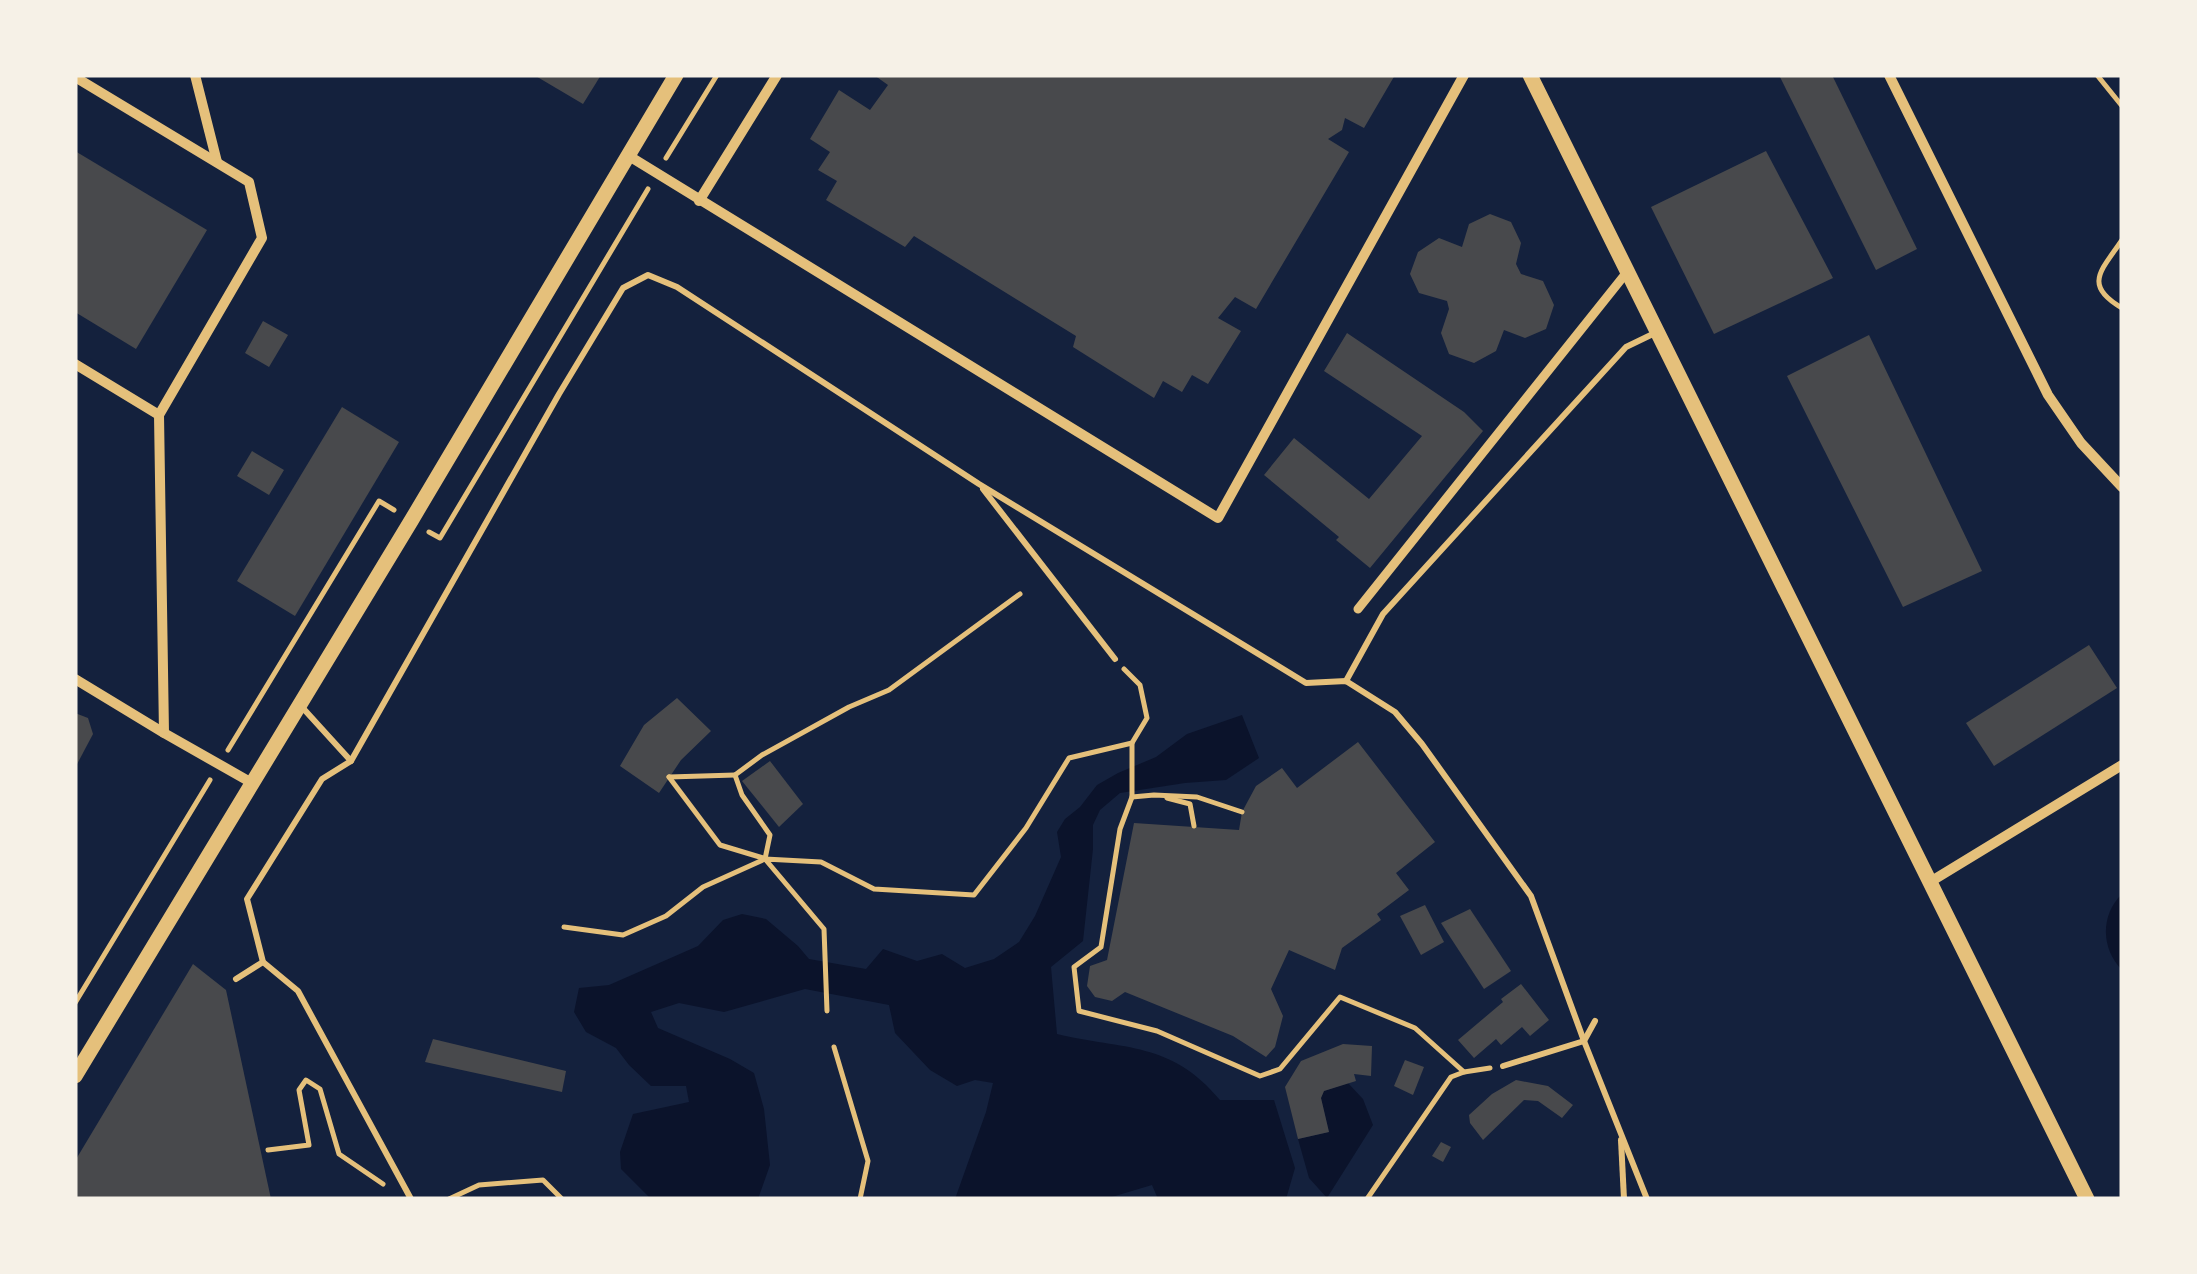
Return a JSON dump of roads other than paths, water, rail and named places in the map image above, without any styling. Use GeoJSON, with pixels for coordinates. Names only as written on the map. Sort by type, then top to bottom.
{"type":"FeatureCollection","features":[{"type":"Feature","properties":{"kind":"street"},"geometry":{"type":"LineString","coordinates":[[195,75],[217,162]]}},
{"type":"Feature","properties":{"kind":"street"},"geometry":{"type":"LineString","coordinates":[[75,1076],[676,75]]}},
{"type":"Feature","properties":{"kind":"street"},"geometry":{"type":"LineString","coordinates":[[700,201],[777,75]]}},
{"type":"Feature","properties":{"kind":"street"},"geometry":{"type":"LineString","coordinates":[[630,156],[1218,518],[1464,75]]}},
{"type":"Feature","properties":{"kind":"street"},"geometry":{"type":"LineString","coordinates":[[1530,75],[2087,1199]]}},
{"type":"Feature","properties":{"kind":"street"},"geometry":{"type":"LineString","coordinates":[[1889,75],[2048,395],[2081,444],[2122,486]]}},
{"type":"Feature","properties":{"kind":"street"},"geometry":{"type":"LineString","coordinates":[[75,77],[250,182],[262,238],[159,415],[164,734]]}},
{"type":"Feature","properties":{"kind":"street"},"geometry":{"type":"LineString","coordinates":[[1358,609],[1627,272]]}},
{"type":"Feature","properties":{"kind":"street"},"geometry":{"type":"LineString","coordinates":[[75,364],[159,415]]}},
{"type":"Feature","properties":{"kind":"street"},"geometry":{"type":"LineString","coordinates":[[75,679],[252,783]]}},
{"type":"Feature","properties":{"kind":"street"},"geometry":{"type":"LineString","coordinates":[[1930,882],[2122,765]]}},
{"type":"Feature","properties":{"kind":"lane"},"geometry":{"type":"LineString","coordinates":[[411,1199],[298,991],[263,962],[248,899],[322,779],[351,760],[623,288],[648,275],[677,287],[979,484],[1306,683],[1346,681],[1395,712],[1531,896],[1647,1199]]}},
{"type":"Feature","properties":{"kind":"lane"},"geometry":{"type":"LineString","coordinates":[[1346,681],[1383,614],[1626,347],[1656,332]]}},
{"type":"Feature","properties":{"kind":"lane"},"geometry":{"type":"LineString","coordinates":[[979,484],[1114,659]]}},
{"type":"Feature","properties":{"kind":"lane"},"geometry":{"type":"LineString","coordinates":[[300,705],[351,760]]}},
{"type":"Feature","properties":{"kind":"lane"},"geometry":{"type":"LineString","coordinates":[[236,979],[263,962]]}},
{"type":"Feature","properties":{"kind":"lane"},"geometry":{"type":"LineString","coordinates":[[1502,1066],[1584,1041],[1595,1021]]}},
{"type":"Feature","properties":{"kind":"lane"},"geometry":{"type":"LineString","coordinates":[[1621,1134],[1624,1199]]}},
{"type":"Feature","properties":{"kind":"water"},"geometry":{"type":"Polygon","coordinates":[[[1242,715],[1259,758],[1226,780],[1120,793],[1100,810],[1093,825],[1083,941],[1051,967],[1057,1034],[1165,1057],[1202,1081],[1220,1100],[1274,1100],[1295,1168],[1286,1199],[1158,1199],[1152,1185],[1105,1199],[955,1199],[993,1083],[975,1080],[957,1086],[930,1070],[895,1033],[889,1005],[805,989],[724,1012],[679,1003],[651,1012],[658,1028],[754,1073],[764,1109],[770,1165],[758,1199],[651,1199],[621,1169],[620,1152],[633,1114],[689,1102],[686,1086],[651,1086],[616,1048],[586,1032],[574,1012],[579,988],[609,985],[698,946],[723,920],[742,914],[766,919],[809,959],[866,969],[883,949],[917,961],[942,954],[965,968],[994,959],[1019,942],[1035,916],[1061,857],[1057,832],[1097,785],[1156,757],[1187,734],[1242,715]]]}},
{"type":"Feature","properties":{"kind":"water"},"geometry":{"type":"Polygon","coordinates":[[[2122,894],[2122,970],[2110,952],[2106,932],[2110,912],[2122,894]]]}},
{"type":"Feature","properties":{"kind":"water"},"geometry":{"type":"Polygon","coordinates":[[[1348,1083],[1363,1099],[1373,1125],[1327,1198],[1309,1178],[1298,1139],[1329,1132],[1321,1098],[1324,1091],[1348,1083]]]}}]}
